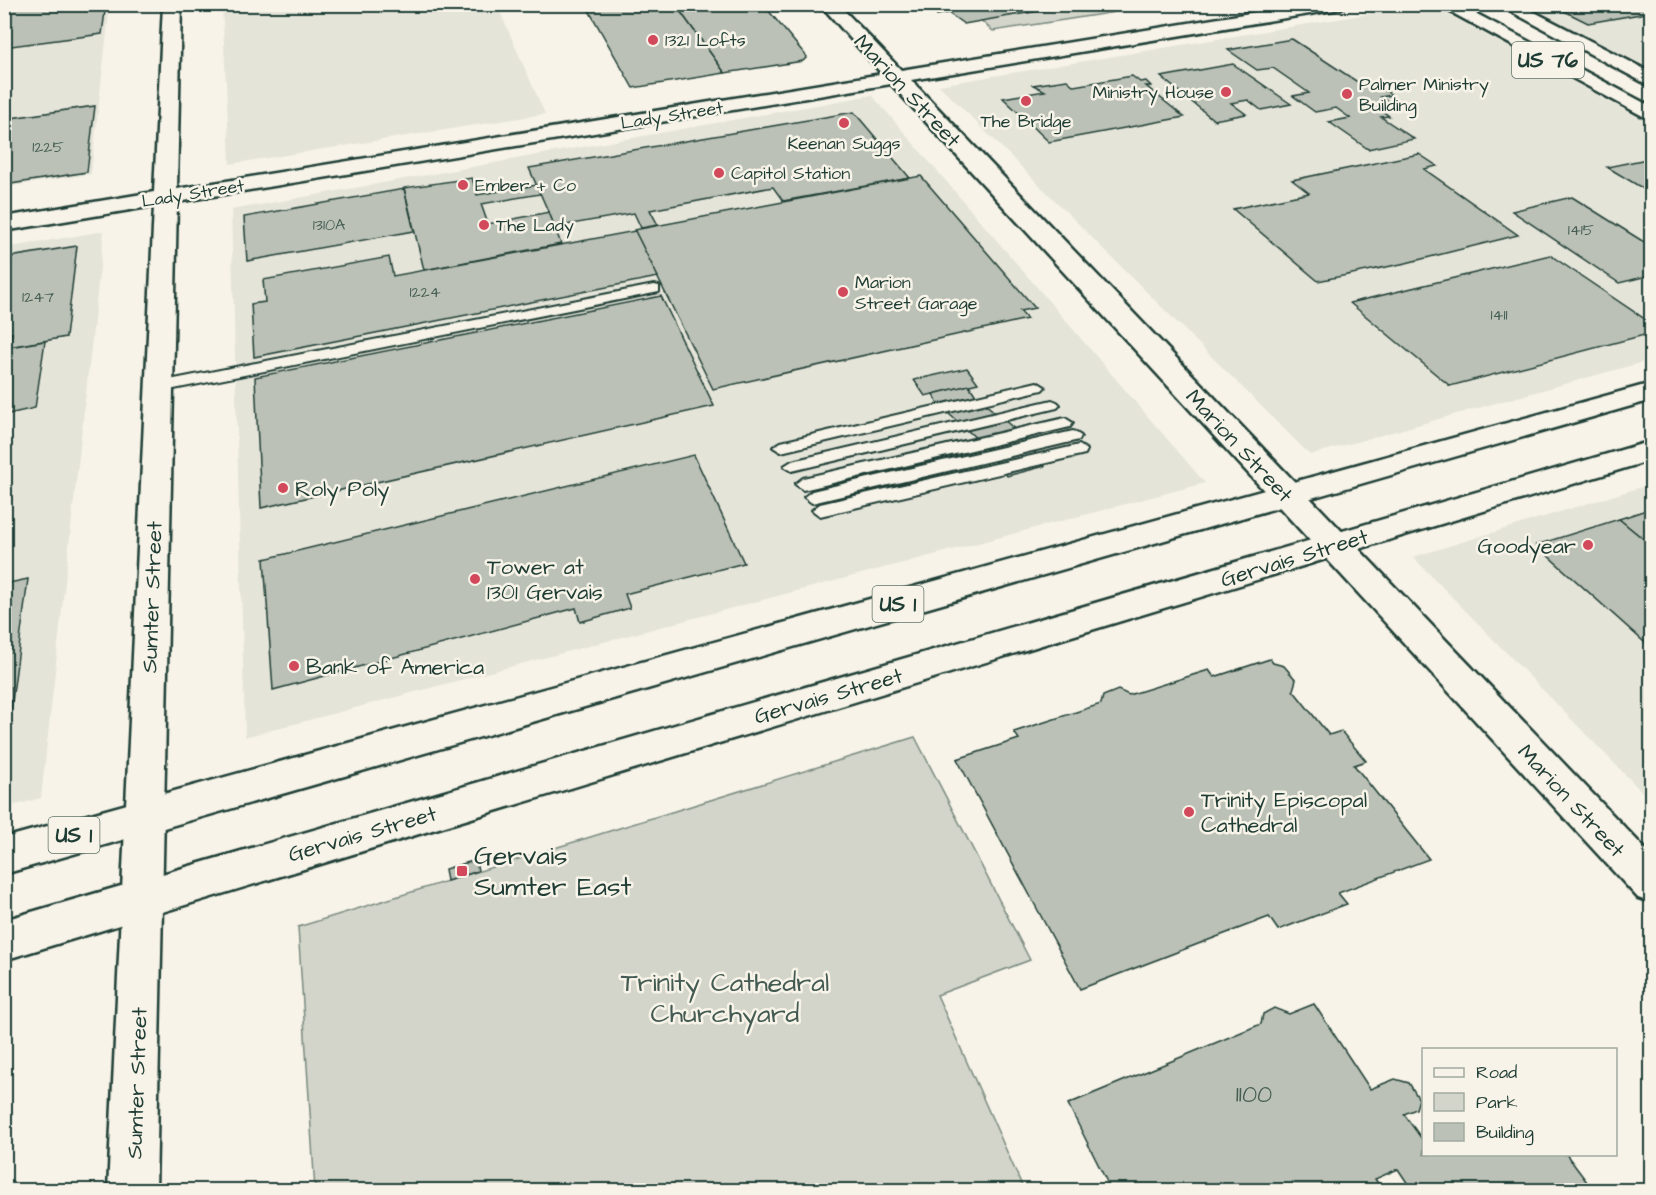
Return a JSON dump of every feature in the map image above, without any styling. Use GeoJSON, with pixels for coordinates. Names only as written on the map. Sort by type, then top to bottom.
{"type":"FeatureCollection","features":[{"type":"Feature","properties":{"kind":"street","name":"Sumter Street"},"geometry":{"type":"LineString","coordinates":[[132,1191],[172,4]]}},
{"type":"Feature","properties":{"kind":"street","name":"Marion Street"},"geometry":{"type":"LineString","coordinates":[[828,4],[1652,885]]}},
{"type":"Feature","properties":{"kind":"street","name":"Lady Street"},"geometry":{"type":"LineString","coordinates":[[4,224],[1340,4]]}},
{"type":"Feature","properties":{"kind":"street","name":"US 76"},"geometry":{"type":"LineString","coordinates":[[1444,4],[1652,115]]}},
{"type":"Feature","properties":{"kind":"street","name":"US 76"},"geometry":{"type":"LineString","coordinates":[[1505,4],[1652,81]]}},
{"type":"Feature","properties":{"kind":"street","name":"US 1"},"geometry":{"type":"LineString","coordinates":[[4,856],[1652,391]]}},
{"type":"Feature","properties":{"kind":"street","name":"Gervais Street"},"geometry":{"type":"LineString","coordinates":[[4,940],[1652,450]]}},
{"type":"Feature","properties":{"kind":"lane"},"geometry":{"type":"LineString","coordinates":[[159,387],[654,289]]}},
{"type":"Feature","properties":{"kind":"lane"},"geometry":{"type":"LineString","coordinates":[[796,472],[1055,411]]}},
{"type":"Feature","properties":{"kind":"lane"},"geometry":{"type":"LineString","coordinates":[[796,472],[1055,411]]}},
{"type":"Feature","properties":{"kind":"lane"},"geometry":{"type":"LineString","coordinates":[[796,472],[1055,411]]}},
{"type":"Feature","properties":{"kind":"lane"},"geometry":{"type":"LineString","coordinates":[[796,472],[1055,411]]}},
{"type":"Feature","properties":{"kind":"shaded area"},"geometry":{"type":"Polygon","coordinates":[[[5,5],[110,5],[91,174],[5,187],[5,5]]]}},
{"type":"Feature","properties":{"kind":"shaded area"},"geometry":{"type":"Polygon","coordinates":[[[222,5],[497,5],[545,114],[230,164],[222,5]]]}},
{"type":"Feature","properties":{"kind":"shaded area"},"geometry":{"type":"Polygon","coordinates":[[[1431,5],[1651,124],[1651,360],[1310,455],[939,85],[1431,5]]]}},
{"type":"Feature","properties":{"kind":"shaded area"},"geometry":{"type":"Polygon","coordinates":[[[1522,5],[1651,5],[1651,69],[1522,5]]]}},
{"type":"Feature","properties":{"kind":"shaded area"},"geometry":{"type":"Polygon","coordinates":[[[872,95],[1205,483],[245,737],[231,210],[872,95]]]}},
{"type":"Feature","properties":{"kind":"shaded area"},"geometry":{"type":"Polygon","coordinates":[[[104,231],[41,798],[5,808],[5,248],[104,231]]]}},
{"type":"Feature","properties":{"kind":"shaded area"},"geometry":{"type":"Polygon","coordinates":[[[1651,484],[1651,801],[1413,557],[1651,484]]]}},
{"type":"Feature","properties":{"kind":"green space"},"geometry":{"type":"Polygon","coordinates":[[[1082,5],[1161,5],[993,31],[980,20],[1082,5]]]}},
{"type":"Feature","properties":{"kind":"green space","name":"Trinity Cathedral Churchyard"},"geometry":{"type":"Polygon","coordinates":[[[915,737],[1030,960],[937,995],[1024,1190],[315,1190],[298,927],[915,737]]]}},
{"type":"Feature","properties":{"kind":"building"},"geometry":{"type":"Polygon","coordinates":[[[4,4],[106,4],[102,34],[4,47],[4,4]]]}},
{"type":"Feature","properties":{"kind":"building","name":"1321 Lofts"},"geometry":{"type":"Polygon","coordinates":[[[607,4],[675,4],[725,73],[633,88],[587,7],[607,4]]]}},
{"type":"Feature","properties":{"kind":"building"},"geometry":{"type":"Polygon","coordinates":[[[675,4],[763,4],[807,57],[803,61],[725,73],[675,4]]]}},
{"type":"Feature","properties":{"kind":"building"},"geometry":{"type":"Polygon","coordinates":[[[934,4],[1077,4],[964,24],[948,13],[937,15],[927,6],[934,4]]]}},
{"type":"Feature","properties":{"kind":"building"},"geometry":{"type":"Polygon","coordinates":[[[1550,4],[1641,4],[1652,7],[1652,12],[1588,23],[1550,4]]]}},
{"type":"Feature","properties":{"kind":"building","name":"Palmer Ministry Building"},"geometry":{"type":"Polygon","coordinates":[[[1292,39],[1362,85],[1373,83],[1392,95],[1381,97],[1394,105],[1378,108],[1389,116],[1381,117],[1414,139],[1368,149],[1329,122],[1350,118],[1336,108],[1315,112],[1293,96],[1309,93],[1273,68],[1257,70],[1228,50],[1292,39]]]}},
{"type":"Feature","properties":{"kind":"building","name":"Ministry House"},"geometry":{"type":"Polygon","coordinates":[[[1233,64],[1291,104],[1261,110],[1248,100],[1231,103],[1246,114],[1214,120],[1161,77],[1233,64]]]}},
{"type":"Feature","properties":{"kind":"building"},"geometry":{"type":"Polygon","coordinates":[[[1132,76],[1140,82],[1146,81],[1151,86],[1146,86],[1184,117],[1049,142],[1003,98],[1045,91],[1033,85],[1067,80],[1074,86],[1132,76]]]}},
{"type":"Feature","properties":{"kind":"building"},"geometry":{"type":"Polygon","coordinates":[[[95,106],[87,172],[4,185],[4,119],[95,106]]]}},
{"type":"Feature","properties":{"kind":"building","name":"Capitol Station"},"geometry":{"type":"Polygon","coordinates":[[[854,112],[910,178],[783,201],[773,187],[650,210],[658,225],[641,228],[634,213],[555,227],[529,168],[854,112]]]}},
{"type":"Feature","properties":{"kind":"building"},"geometry":{"type":"Polygon","coordinates":[[[1419,154],[1437,166],[1424,169],[1518,235],[1406,263],[1318,281],[1233,209],[1309,193],[1292,180],[1419,154]]]}},
{"type":"Feature","properties":{"kind":"building"},"geometry":{"type":"Polygon","coordinates":[[[1652,158],[1652,194],[1607,167],[1652,158]]]}},
{"type":"Feature","properties":{"kind":"building","name":"Marion Street Garage"},"geometry":{"type":"Polygon","coordinates":[[[921,176],[1035,308],[1020,311],[1027,319],[713,389],[634,230],[921,176]]]}},
{"type":"Feature","properties":{"kind":"building","name":"The Lady"},"geometry":{"type":"Polygon","coordinates":[[[472,178],[477,195],[537,185],[540,194],[481,204],[488,224],[549,212],[561,244],[424,270],[404,188],[472,178]]]}},
{"type":"Feature","properties":{"kind":"building"},"geometry":{"type":"Polygon","coordinates":[[[404,189],[414,231],[247,261],[244,217],[404,189]]]}},
{"type":"Feature","properties":{"kind":"building"},"geometry":{"type":"Polygon","coordinates":[[[1572,197],[1652,247],[1652,275],[1619,283],[1512,211],[1572,197]]]}},
{"type":"Feature","properties":{"kind":"building"},"geometry":{"type":"Polygon","coordinates":[[[635,231],[658,277],[254,357],[251,304],[265,302],[263,280],[389,257],[393,276],[635,231]]]}},
{"type":"Feature","properties":{"kind":"building"},"geometry":{"type":"Polygon","coordinates":[[[77,246],[66,337],[9,347],[12,333],[4,334],[4,258],[77,246]]]}},
{"type":"Feature","properties":{"kind":"building"},"geometry":{"type":"Polygon","coordinates":[[[1550,255],[1652,324],[1652,333],[1450,386],[1350,303],[1550,255]]]}},
{"type":"Feature","properties":{"kind":"building"},"geometry":{"type":"Polygon","coordinates":[[[661,296],[714,406],[261,508],[255,377],[661,296]]]}},
{"type":"Feature","properties":{"kind":"building"},"geometry":{"type":"Polygon","coordinates":[[[12,333],[9,347],[45,341],[35,408],[4,415],[4,334],[12,333]]]}},
{"type":"Feature","properties":{"kind":"building"},"geometry":{"type":"Polygon","coordinates":[[[967,368],[978,383],[925,396],[914,380],[967,368]]]}},
{"type":"Feature","properties":{"kind":"building"},"geometry":{"type":"Polygon","coordinates":[[[969,385],[976,396],[1024,437],[1045,466],[1007,476],[987,448],[939,405],[933,394],[969,385]]]}},
{"type":"Feature","properties":{"kind":"building","name":"Tower at 1301 Gervais"},"geometry":{"type":"Polygon","coordinates":[[[694,455],[744,563],[625,594],[630,608],[580,622],[576,608],[273,690],[264,559],[694,455]]]}},
{"type":"Feature","properties":{"kind":"building"},"geometry":{"type":"Polygon","coordinates":[[[1652,508],[1652,546],[1619,519],[1652,508]]]}},
{"type":"Feature","properties":{"kind":"building"},"geometry":{"type":"Polygon","coordinates":[[[1619,519],[1652,546],[1652,649],[1536,545],[1619,519]]]}},
{"type":"Feature","properties":{"kind":"building"},"geometry":{"type":"Polygon","coordinates":[[[28,579],[4,763],[4,584],[28,579]]]}},
{"type":"Feature","properties":{"kind":"building","name":"Trinity Episcopal Cathedral"},"geometry":{"type":"Polygon","coordinates":[[[1270,659],[1273,663],[1284,666],[1296,680],[1293,690],[1329,735],[1341,731],[1366,761],[1354,765],[1429,859],[1338,893],[1347,904],[1278,930],[1269,917],[1080,989],[957,759],[1019,739],[1014,732],[1101,704],[1103,696],[1118,690],[1129,695],[1209,670],[1214,677],[1270,659]]]}},
{"type":"Feature","properties":{"kind":"building"},"geometry":{"type":"Polygon","coordinates":[[[476,860],[478,871],[447,881],[445,869],[476,860]]]}},
{"type":"Feature","properties":{"kind":"building"},"geometry":{"type":"Polygon","coordinates":[[[1314,1004],[1370,1089],[1395,1079],[1409,1083],[1419,1099],[1416,1109],[1404,1114],[1422,1139],[1422,1156],[1568,1156],[1593,1190],[1412,1190],[1398,1169],[1375,1179],[1383,1190],[1111,1190],[1068,1104],[1261,1024],[1263,1014],[1274,1008],[1289,1014],[1314,1004]]]}},
{"type":"Feature","properties":{"kind":"place","name":"1321 Lofts"},"geometry":{"type":"Point","coordinates":[653,40]}},
{"type":"Feature","properties":{"kind":"place","name":"Ministry House"},"geometry":{"type":"Point","coordinates":[1226,92]}},
{"type":"Feature","properties":{"kind":"place","name":"Palmer Ministry Building"},"geometry":{"type":"Point","coordinates":[1347,94]}},
{"type":"Feature","properties":{"kind":"place","name":"The Bridge"},"geometry":{"type":"Point","coordinates":[1026,101]}},
{"type":"Feature","properties":{"kind":"place","name":"Keenan Suggs"},"geometry":{"type":"Point","coordinates":[844,123]}},
{"type":"Feature","properties":{"kind":"place","name":"Capitol Station"},"geometry":{"type":"Point","coordinates":[719,173]}},
{"type":"Feature","properties":{"kind":"place","name":"Ember + Co"},"geometry":{"type":"Point","coordinates":[463,185]}},
{"type":"Feature","properties":{"kind":"place","name":"The Lady"},"geometry":{"type":"Point","coordinates":[484,225]}},
{"type":"Feature","properties":{"kind":"place","name":"Marion Street Garage"},"geometry":{"type":"Point","coordinates":[843,292]}},
{"type":"Feature","properties":{"kind":"place","name":"Roly Poly"},"geometry":{"type":"Point","coordinates":[283,488]}},
{"type":"Feature","properties":{"kind":"place","name":"Goodyear"},"geometry":{"type":"Point","coordinates":[1588,545]}},
{"type":"Feature","properties":{"kind":"place","name":"Tower at 1301 Gervais"},"geometry":{"type":"Point","coordinates":[475,579]}},
{"type":"Feature","properties":{"kind":"place","name":"Bank of America"},"geometry":{"type":"Point","coordinates":[294,666]}},
{"type":"Feature","properties":{"kind":"place","name":"Trinity Episcopal Cathedral"},"geometry":{"type":"Point","coordinates":[1189,812]}},
{"type":"Feature","properties":{"kind":"place","name":"Gervais Sumter East"},"geometry":{"type":"Point","coordinates":[462,871]}}]}
